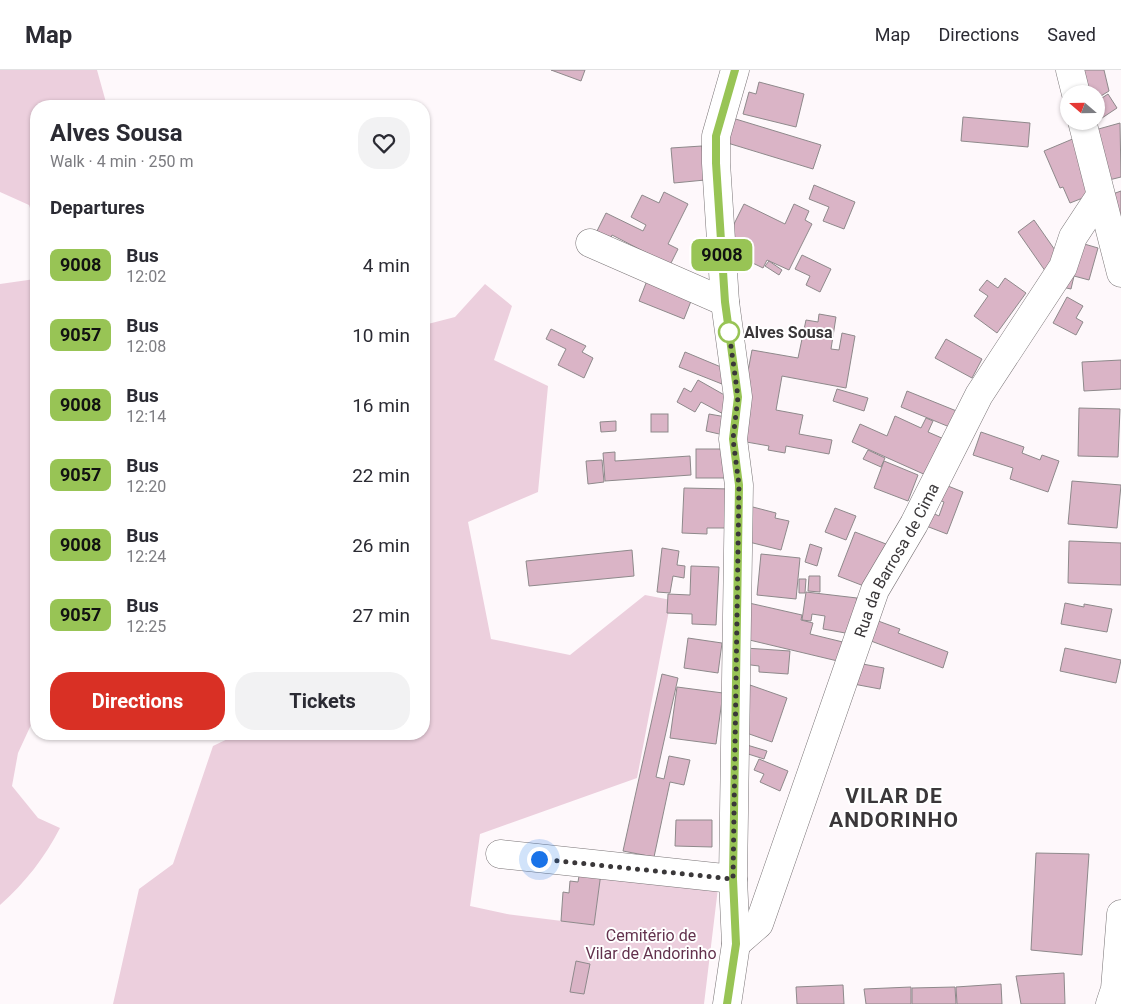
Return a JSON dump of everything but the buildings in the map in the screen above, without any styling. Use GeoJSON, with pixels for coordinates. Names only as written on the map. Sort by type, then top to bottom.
{"type":"FeatureCollection","features":[{"type":"Feature","properties":{"kind":"street"},"geometry":{"type":"LineString","coordinates":[[727,1004],[736,944],[733,879],[739,485],[733,439],[738,397],[725,302],[716,136],[735,70]]}},
{"type":"Feature","properties":{"kind":"street"},"geometry":{"type":"LineString","coordinates":[[1070,70],[1074,85]]}},
{"type":"Feature","properties":{"kind":"street"},"geometry":{"type":"LineString","coordinates":[[1084,130],[1121,273]]}},
{"type":"Feature","properties":{"kind":"street","name":"Rua da Barrosa de Cima"},"geometry":{"type":"LineString","coordinates":[[736,944],[759,924],[875,590],[914,524],[979,395],[1063,267],[1073,237],[1100,196]]}},
{"type":"Feature","properties":{"kind":"street"},"geometry":{"type":"LineString","coordinates":[[590,243],[725,302]]}},
{"type":"Feature","properties":{"kind":"street"},"geometry":{"type":"LineString","coordinates":[[500,854],[733,879]]}},
{"type":"Feature","properties":{"kind":"street"},"geometry":{"type":"LineString","coordinates":[[1110,1004],[1115,989],[1121,914]]}},
{"type":"Feature","properties":{"kind":"green space"},"geometry":{"type":"Polygon","coordinates":[[[0,70],[97,70],[105,100],[30,100],[30,208],[29,205],[0,192],[0,70]]]}},
{"type":"Feature","properties":{"kind":"green space"},"geometry":{"type":"Polygon","coordinates":[[[30,280],[30,727],[18,753],[12,786],[38,818],[60,828],[34,869],[0,905],[0,284],[30,280]]]}},
{"type":"Feature","properties":{"kind":"green space","name":"Cemitério de Vilar de Andorinho"},"geometry":{"type":"Polygon","coordinates":[[[485,284],[512,306],[494,360],[548,386],[538,492],[468,522],[491,639],[570,655],[645,595],[671,600],[637,778],[480,834],[470,906],[507,914],[594,925],[601,873],[718,888],[704,1004],[113,1004],[139,889],[173,864],[213,746],[226,740],[430,740],[430,323],[455,317],[485,284]]]}},
{"type":"Feature","properties":{"kind":"bus line","name":"9008"},"geometry":{"type":"LineString","coordinates":[[727,1004],[736,944],[733,879],[739,485],[733,439],[738,397],[725,302],[716,136],[735,70]]}},
{"type":"Feature","properties":{"kind":"place","name":"Alves Sousa"},"geometry":{"type":"Point","coordinates":[729,332]}},
{"type":"Feature","properties":{"kind":"district","name":"VILAR DE ANDORINHO"},"geometry":{"type":"Point","coordinates":[894,808]}},
{"type":"Feature","properties":{"kind":"route"},"geometry":{"type":"LineString","coordinates":[[539,859],[733,879],[739,485],[733,439],[738,397],[729,332]]}}]}
